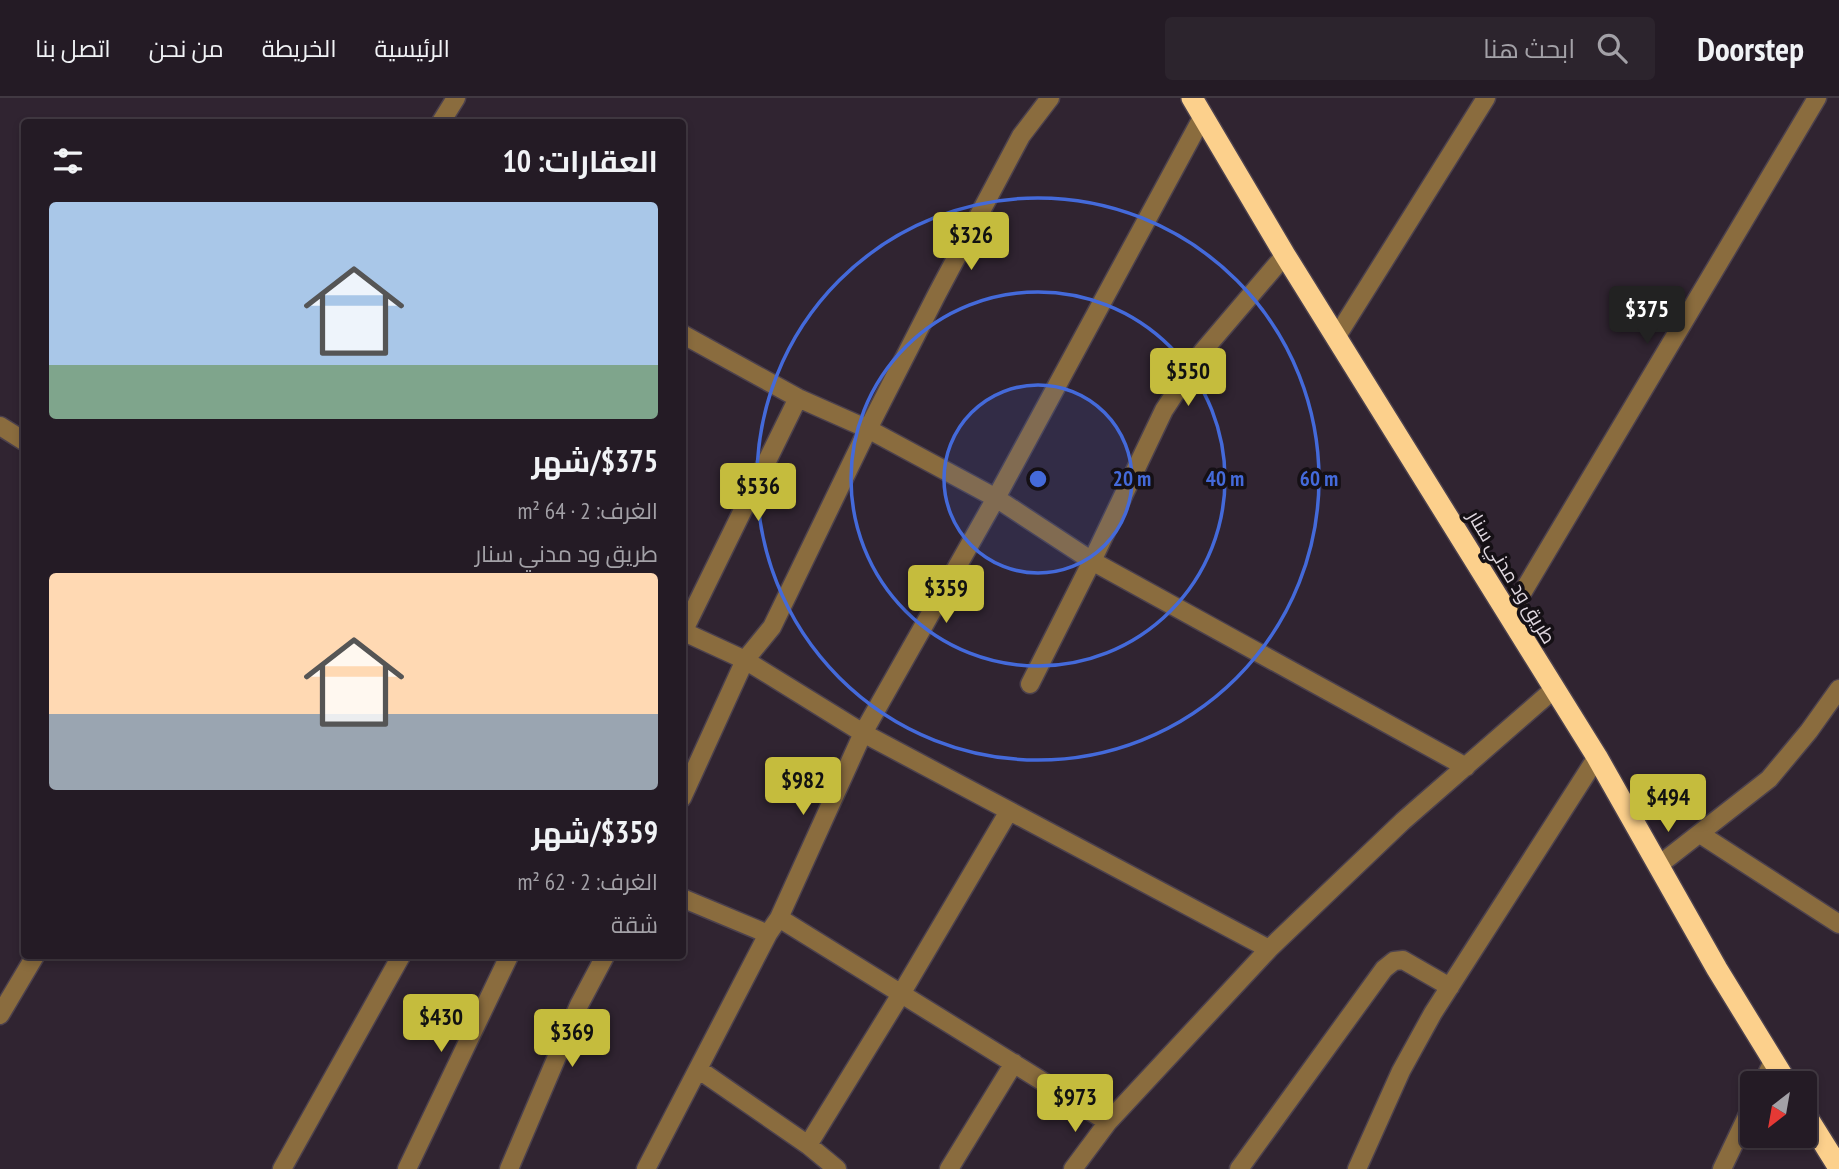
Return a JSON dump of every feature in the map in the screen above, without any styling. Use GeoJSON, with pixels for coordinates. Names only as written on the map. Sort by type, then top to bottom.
{"type":"FeatureCollection","features":[{"type":"Feature","properties":{"kind":"highway","name":"طريق ود مدني سنار"},"geometry":{"type":"LineString","coordinates":[[1192,98],[1285,255],[1597,757],[1717,969],[1779,1071]]}},
{"type":"Feature","properties":{"kind":"highway"},"geometry":{"type":"LineString","coordinates":[[1817,1133],[1839,1168]]}},
{"type":"Feature","properties":{"kind":"street"},"geometry":{"type":"LineString","coordinates":[[442,119],[456,98]]}},
{"type":"Feature","properties":{"kind":"street"},"geometry":{"type":"LineString","coordinates":[[686,789],[745,660],[772,627],[868,429],[1021,136],[1050,98]]}},
{"type":"Feature","properties":{"kind":"street"},"geometry":{"type":"LineString","coordinates":[[1337,336],[1486,98]]}},
{"type":"Feature","properties":{"kind":"street"},"geometry":{"type":"LineString","coordinates":[[1509,615],[1818,98]]}},
{"type":"Feature","properties":{"kind":"street"},"geometry":{"type":"LineString","coordinates":[[646,1169],[768,934],[779,918],[863,733],[996,498],[1203,116]]}},
{"type":"Feature","properties":{"kind":"street"},"geometry":{"type":"LineString","coordinates":[[1030,684],[1164,410],[1203,351],[1285,255]]}},
{"type":"Feature","properties":{"kind":"street"},"geometry":{"type":"LineString","coordinates":[[686,336],[798,398],[868,429],[996,498],[1092,561],[1466,767]]}},
{"type":"Feature","properties":{"kind":"street"},"geometry":{"type":"LineString","coordinates":[[686,626],[798,398]]}},
{"type":"Feature","properties":{"kind":"street"},"geometry":{"type":"LineString","coordinates":[[0,426],[21,439]]}},
{"type":"Feature","properties":{"kind":"street"},"geometry":{"type":"LineString","coordinates":[[686,633],[745,660],[863,733],[1269,948]]}},
{"type":"Feature","properties":{"kind":"street"},"geometry":{"type":"LineString","coordinates":[[1659,865],[1769,779],[1810,731],[1839,689]]}},
{"type":"Feature","properties":{"kind":"street"},"geometry":{"type":"LineString","coordinates":[[1073,1169],[1108,1122],[1269,948],[1403,821],[1553,690]]}},
{"type":"Feature","properties":{"kind":"street"},"geometry":{"type":"LineString","coordinates":[[1357,1169],[1401,1071],[1450,987],[1597,757]]}},
{"type":"Feature","properties":{"kind":"street"},"geometry":{"type":"LineString","coordinates":[[808,1145],[1009,811]]}},
{"type":"Feature","properties":{"kind":"street"},"geometry":{"type":"LineString","coordinates":[[1700,834],[1839,924]]}},
{"type":"Feature","properties":{"kind":"street"},"geometry":{"type":"LineString","coordinates":[[686,900],[768,934]]}},
{"type":"Feature","properties":{"kind":"street"},"geometry":{"type":"LineString","coordinates":[[779,918],[1108,1122]]}},
{"type":"Feature","properties":{"kind":"street"},"geometry":{"type":"LineString","coordinates":[[0,1015],[33,959]]}},
{"type":"Feature","properties":{"kind":"street"},"geometry":{"type":"LineString","coordinates":[[282,1169],[399,959]]}},
{"type":"Feature","properties":{"kind":"street"},"geometry":{"type":"LineString","coordinates":[[407,1169],[508,959]]}},
{"type":"Feature","properties":{"kind":"street"},"geometry":{"type":"LineString","coordinates":[[509,1169],[579,1004],[603,959]]}},
{"type":"Feature","properties":{"kind":"street"},"geometry":{"type":"LineString","coordinates":[[1240,1169],[1384,969],[1394,961],[1403,960],[1450,987]]}},
{"type":"Feature","properties":{"kind":"street"},"geometry":{"type":"LineString","coordinates":[[1768,1071],[1773,1061]]}},
{"type":"Feature","properties":{"kind":"street"},"geometry":{"type":"LineString","coordinates":[[949,1169],[1014,1063]]}},
{"type":"Feature","properties":{"kind":"street"},"geometry":{"type":"LineString","coordinates":[[698,1069],[808,1145],[837,1169]]}},
{"type":"Feature","properties":{"kind":"street"},"geometry":{"type":"LineString","coordinates":[[1722,1169],[1740,1131]]}}]}
